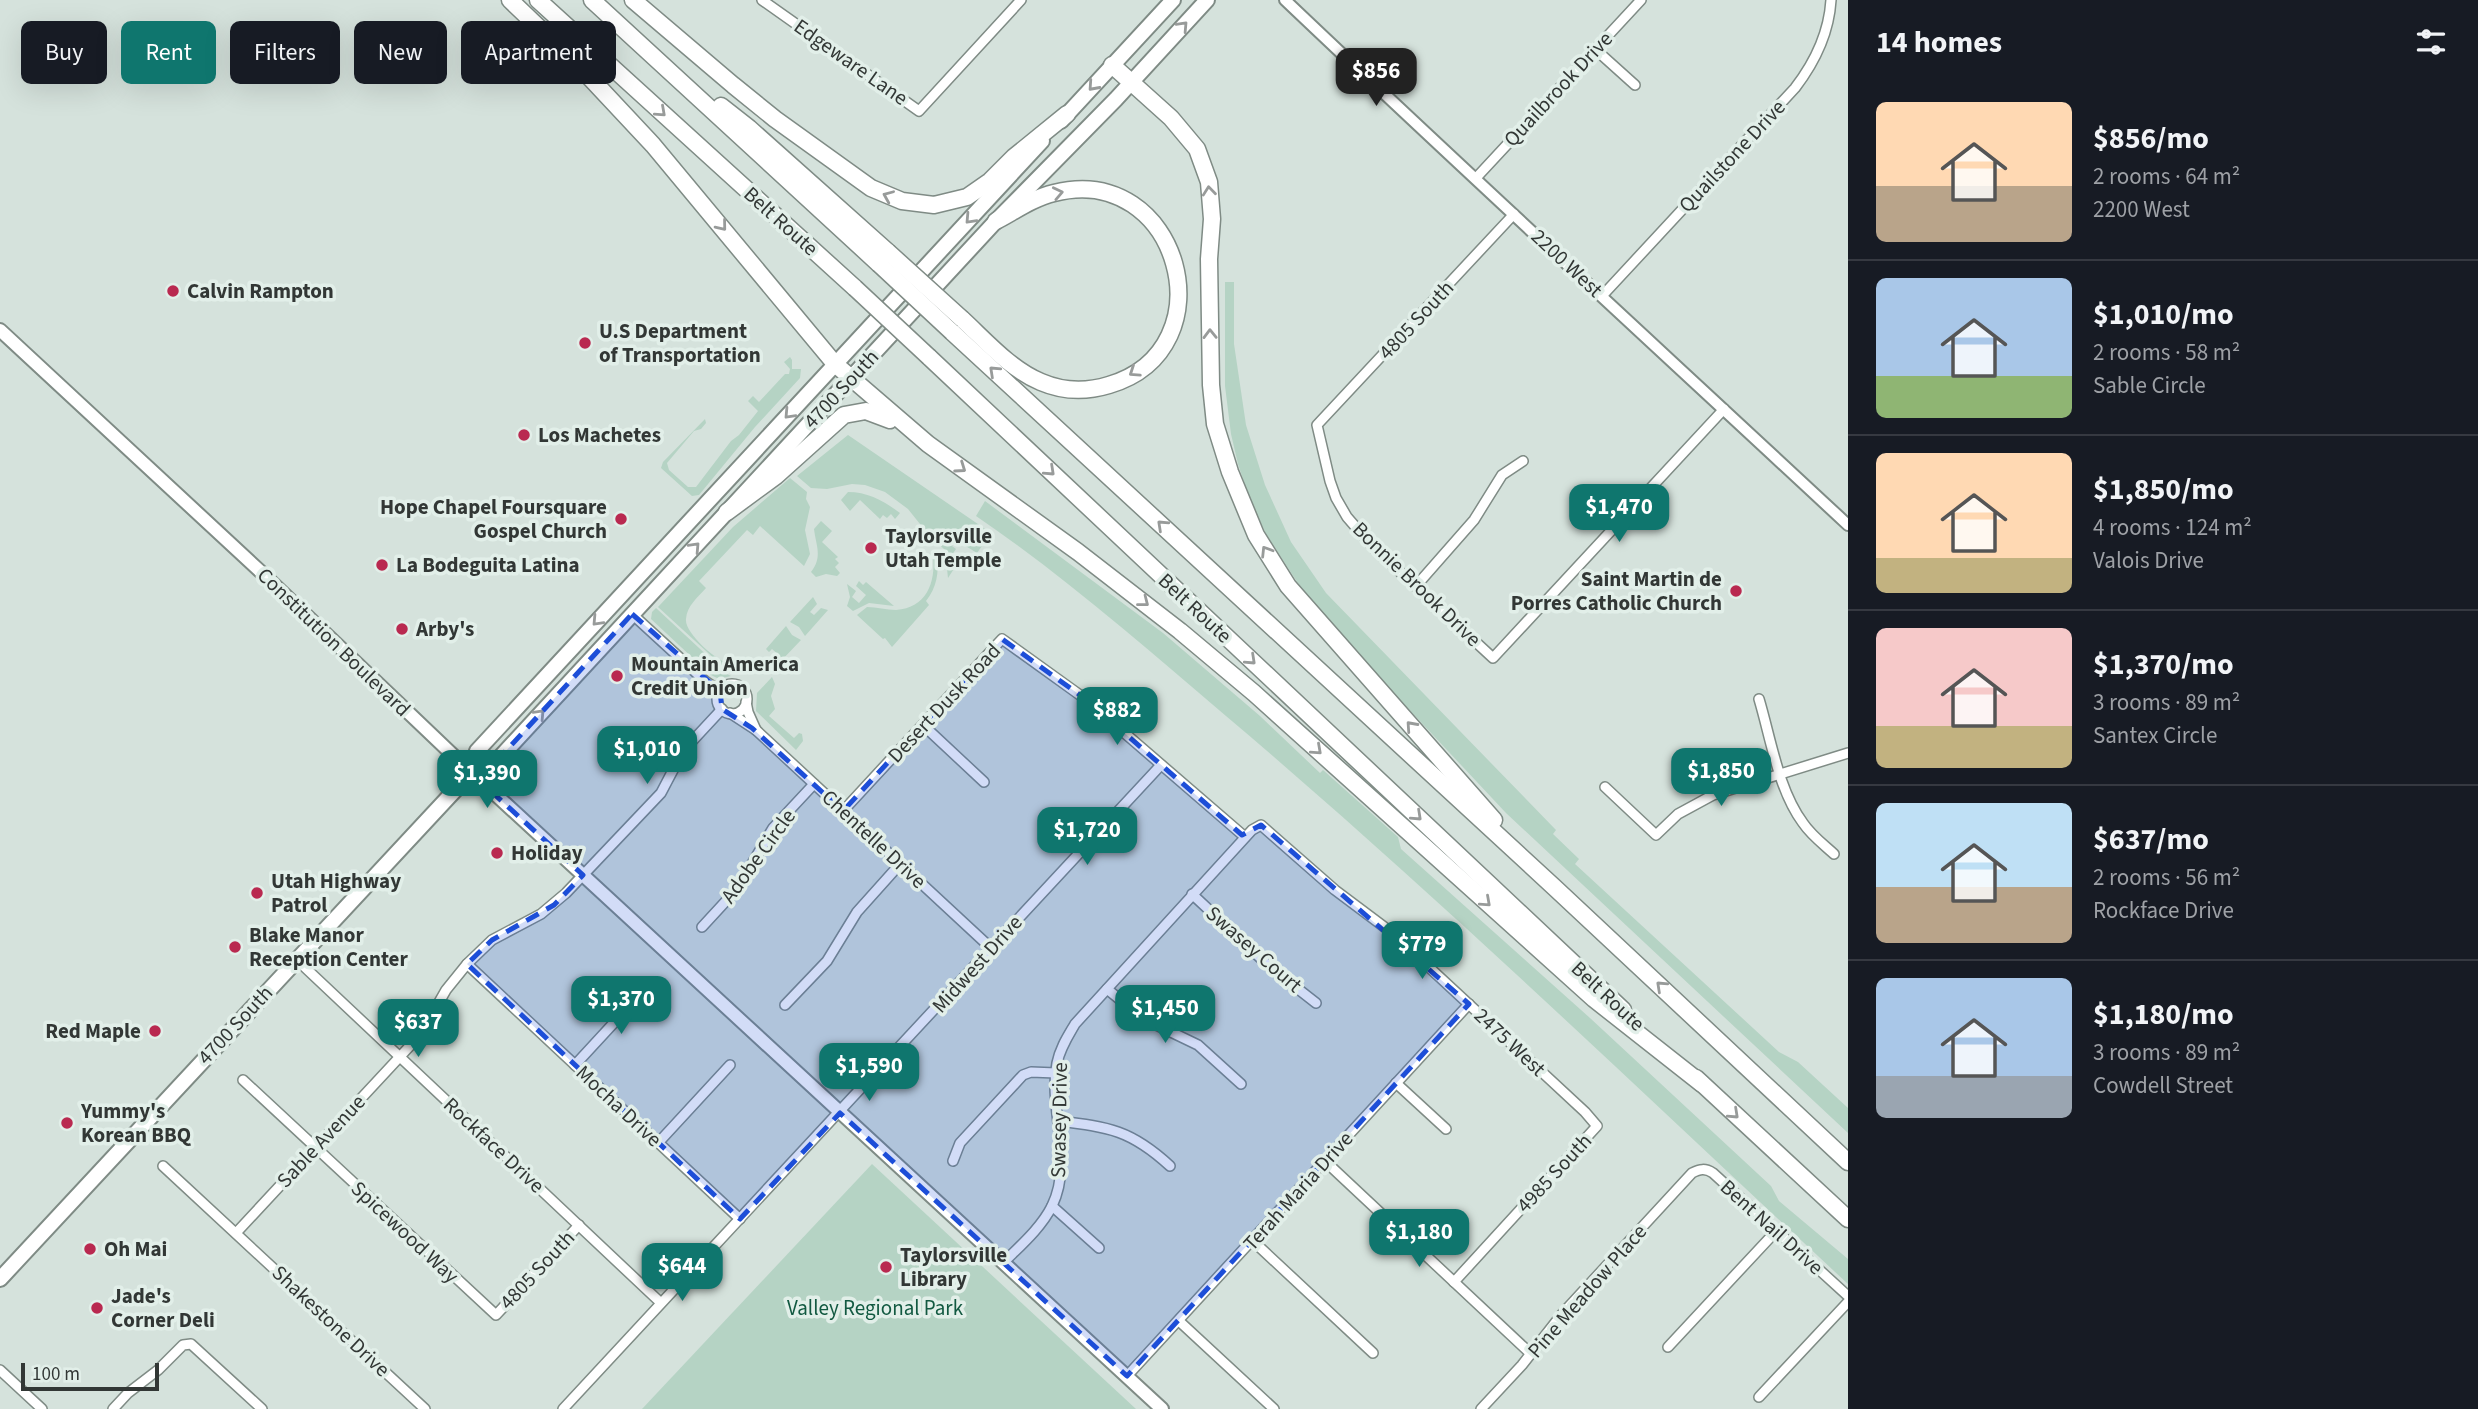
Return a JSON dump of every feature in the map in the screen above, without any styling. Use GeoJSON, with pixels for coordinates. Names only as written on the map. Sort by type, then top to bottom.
{"type":"FeatureCollection","features":[{"type":"Feature","properties":{"kind":"highway"},"geometry":{"type":"LineString","coordinates":[[510,0],[571,58],[636,126],[835,364],[928,444],[1078,552],[1180,631],[1254,693],[1594,999],[1702,1084]]}},
{"type":"Feature","properties":{"kind":"highway","name":"Belt Route"},"geometry":{"type":"LineString","coordinates":[[538,0],[855,288],[1848,1219]]}},
{"type":"Feature","properties":{"kind":"highway","name":"Belt Route"},"geometry":{"type":"LineString","coordinates":[[592,0],[673,75],[957,325],[1848,1161]]}},
{"type":"Feature","properties":{"kind":"highway"},"geometry":{"type":"LineString","coordinates":[[633,0],[784,125],[871,188],[902,201],[934,205],[967,197],[990,181],[1014,157],[1067,114]]}},
{"type":"Feature","properties":{"kind":"highway"},"geometry":{"type":"LineString","coordinates":[[1112,65],[1171,118],[1197,149],[1209,182],[1212,219],[1209,259],[1210,385],[1215,424],[1230,472],[1256,535],[1288,586],[1554,887]]}},
{"type":"Feature","properties":{"kind":"highway"},"geometry":{"type":"LineString","coordinates":[[957,325],[1025,374],[1054,387],[1082,390],[1106,386],[1136,372],[1159,350],[1174,321],[1179,281],[1171,250],[1153,222],[1128,202],[1097,191],[1066,191],[1039,198],[996,221]]}},
{"type":"Feature","properties":{"kind":"highway"},"geometry":{"type":"LineString","coordinates":[[727,512],[776,476],[837,418],[849,412],[866,411],[877,414],[928,444]]}},
{"type":"Feature","properties":{"kind":"main road","name":"4700 South"},"geometry":{"type":"LineString","coordinates":[[471,773],[477,751],[1173,0]]}},
{"type":"Feature","properties":{"kind":"main road","name":"4700 South"},"geometry":{"type":"LineString","coordinates":[[0,1279],[471,773],[493,765],[996,221],[1132,82],[1207,0]]}},
{"type":"Feature","properties":{"kind":"main road","name":"Constitution Boulevard"},"geometry":{"type":"LineString","coordinates":[[0,330],[471,773],[1162,1409]]}},
{"type":"Feature","properties":{"kind":"street","name":"Edgeware Lane"},"geometry":{"type":"LineString","coordinates":[[761,0],[919,111],[1021,0]]}},
{"type":"Feature","properties":{"kind":"street","name":"2200 West"},"geometry":{"type":"LineString","coordinates":[[1285,0],[1348,62],[1848,525]]}},
{"type":"Feature","properties":{"kind":"street","name":"Quailbrook Drive"},"geometry":{"type":"LineString","coordinates":[[1476,178],[1641,0]]}},
{"type":"Feature","properties":{"kind":"street","name":"Quailstone Drive"},"geometry":{"type":"LineString","coordinates":[[1602,296],[1801,81],[1825,36],[1831,0]]}},
{"type":"Feature","properties":{"kind":"street"},"geometry":{"type":"LineString","coordinates":[[1595,49],[1635,85]]}},
{"type":"Feature","properties":{"kind":"street","name":"4805 South"},"geometry":{"type":"LineString","coordinates":[[1317,425],[1514,214]]}},
{"type":"Feature","properties":{"kind":"street","name":"Bonnie Brook Drive"},"geometry":{"type":"LineString","coordinates":[[1317,425],[1330,481],[1347,517],[1367,540],[1493,658],[1724,409]]}},
{"type":"Feature","properties":{"kind":"street"},"geometry":{"type":"LineString","coordinates":[[1416,586],[1474,520],[1502,475],[1523,461]]}},
{"type":"Feature","properties":{"kind":"street"},"geometry":{"type":"LineString","coordinates":[[632,614],[705,681],[720,691]]}},
{"type":"Feature","properties":{"kind":"street","name":"Desert Dusk Road"},"geometry":{"type":"LineString","coordinates":[[843,811],[1002,639],[1066,684],[1245,837]]}},
{"type":"Feature","properties":{"kind":"street"},"geometry":{"type":"LineString","coordinates":[[728,685],[739,686],[746,695],[747,702],[738,712],[726,711],[717,699],[720,691],[728,685]]}},
{"type":"Feature","properties":{"kind":"street"},"geometry":{"type":"LineString","coordinates":[[1759,699],[1781,774],[1796,811],[1804,824],[1834,854]]}},
{"type":"Feature","properties":{"kind":"street","name":"Chentelle Drive"},"geometry":{"type":"LineString","coordinates":[[747,702],[748,712],[756,730]]}},
{"type":"Feature","properties":{"kind":"street","name":"Chentelle Drive"},"geometry":{"type":"LineString","coordinates":[[726,711],[756,730],[992,949]]}},
{"type":"Feature","properties":{"kind":"street","name":"Sable Avenue"},"geometry":{"type":"LineString","coordinates":[[236,1233],[421,1034],[446,990],[467,964],[492,940],[554,905],[661,793],[683,751],[726,711]]}},
{"type":"Feature","properties":{"kind":"street"},"geometry":{"type":"LineString","coordinates":[[923,725],[985,782]]}},
{"type":"Feature","properties":{"kind":"street"},"geometry":{"type":"LineString","coordinates":[[1605,787],[1656,835],[1678,814],[1713,795],[1848,753]]}},
{"type":"Feature","properties":{"kind":"street","name":"Midwest Drive"},"geometry":{"type":"LineString","coordinates":[[563,1409],[1161,765]]}},
{"type":"Feature","properties":{"kind":"street","name":"Adobe Circle"},"geometry":{"type":"LineString","coordinates":[[702,928],[737,889],[772,828],[814,784]]}},
{"type":"Feature","properties":{"kind":"street","name":"Swasey Drive"},"geometry":{"type":"LineString","coordinates":[[1003,1263],[1037,1227],[1052,1206],[1060,1175],[1056,1073],[1061,1049],[1075,1024],[1245,837],[1261,825]]}},
{"type":"Feature","properties":{"kind":"street","name":"2475 West"},"geometry":{"type":"LineString","coordinates":[[1261,825],[1335,890],[1391,932],[1597,1126]]}},
{"type":"Feature","properties":{"kind":"street"},"geometry":{"type":"LineString","coordinates":[[785,1005],[827,961],[849,922],[901,864]]}},
{"type":"Feature","properties":{"kind":"street","name":"Swasey Court"},"geometry":{"type":"LineString","coordinates":[[1192,894],[1270,967],[1316,1003]]}},
{"type":"Feature","properties":{"kind":"street","name":"Rockface Drive"},"geometry":{"type":"LineString","coordinates":[[296,959],[662,1303]]}},
{"type":"Feature","properties":{"kind":"street","name":"Mocha Drive"},"geometry":{"type":"LineString","coordinates":[[467,964],[740,1219]]}},
{"type":"Feature","properties":{"kind":"street"},"geometry":{"type":"LineString","coordinates":[[575,1065],[646,988]]}},
{"type":"Feature","properties":{"kind":"street"},"geometry":{"type":"LineString","coordinates":[[1107,989],[1143,1019],[1198,1045],[1241,1084]]}},
{"type":"Feature","properties":{"kind":"street","name":"Terah Maria Drive"},"geometry":{"type":"LineString","coordinates":[[1127,1376],[1469,1004]]}},
{"type":"Feature","properties":{"kind":"street"},"geometry":{"type":"LineString","coordinates":[[658,1143],[730,1065]]}},
{"type":"Feature","properties":{"kind":"street"},"geometry":{"type":"LineString","coordinates":[[953,1161],[960,1143],[1023,1075],[1031,1072],[1056,1073]]}},
{"type":"Feature","properties":{"kind":"street","name":"Spicewood Way"},"geometry":{"type":"LineString","coordinates":[[243,1080],[496,1315]]}},
{"type":"Feature","properties":{"kind":"street"},"geometry":{"type":"LineString","coordinates":[[1396,1083],[1446,1129]]}},
{"type":"Feature","properties":{"kind":"street"},"geometry":{"type":"LineString","coordinates":[[1058,1122],[1124,1133],[1146,1145],[1170,1166]]}},
{"type":"Feature","properties":{"kind":"street","name":"4985 South"},"geometry":{"type":"LineString","coordinates":[[1454,1282],[1597,1126]]}},
{"type":"Feature","properties":{"kind":"street"},"geometry":{"type":"LineString","coordinates":[[1326,1162],[1531,1354]]}},
{"type":"Feature","properties":{"kind":"street","name":"Shakestone Drive"},"geometry":{"type":"LineString","coordinates":[[163,1166],[425,1409]]}},
{"type":"Feature","properties":{"kind":"street","name":"Bent Nail Drive"},"geometry":{"type":"LineString","coordinates":[[1692,1173],[1707,1169],[1713,1173],[1848,1296]]}},
{"type":"Feature","properties":{"kind":"street","name":"Pine Meadow Place"},"geometry":{"type":"LineString","coordinates":[[1480,1409],[1531,1354],[1562,1314],[1692,1173]]}},
{"type":"Feature","properties":{"kind":"street"},"geometry":{"type":"LineString","coordinates":[[1052,1206],[1099,1248]]}},
{"type":"Feature","properties":{"kind":"street","name":"4805 South"},"geometry":{"type":"LineString","coordinates":[[496,1315],[579,1225]]}},
{"type":"Feature","properties":{"kind":"street"},"geometry":{"type":"LineString","coordinates":[[1668,1347],[1776,1230]]}},
{"type":"Feature","properties":{"kind":"street"},"geometry":{"type":"LineString","coordinates":[[1253,1241],[1373,1353]]}},
{"type":"Feature","properties":{"kind":"street"},"geometry":{"type":"LineString","coordinates":[[1759,1398],[1848,1302]]}},
{"type":"Feature","properties":{"kind":"street"},"geometry":{"type":"LineString","coordinates":[[1179,1321],[1274,1409]]}},
{"type":"Feature","properties":{"kind":"street"},"geometry":{"type":"LineString","coordinates":[[113,1409],[183,1345],[191,1344],[262,1409]]}},
{"type":"Feature","properties":{"kind":"street"},"geometry":{"type":"LineString","coordinates":[[0,1370],[42,1409]]}},
{"type":"Feature","properties":{"kind":"highlighted area"},"geometry":{"type":"Polygon","coordinates":[[[632,614],[720,691],[722,709],[752,728],[843,811],[1002,639],[1084,698],[1242,835],[1261,825],[1469,1004],[1127,1376],[840,1113],[740,1219],[467,964],[492,940],[554,905],[583,875],[471,773],[493,765],[632,614]]]}},
{"type":"Feature","properties":{"kind":"green space"},"geometry":{"type":"Polygon","coordinates":[[[1225,282],[1234,282],[1234,344],[1246,425],[1265,485],[1291,542],[1326,593],[1556,830],[1553,834],[1579,859],[1575,864],[1779,1052],[1798,1062],[1848,1108],[1848,1133],[1506,813],[1314,608],[1266,534],[1238,464],[1225,386],[1225,282]]]}},
{"type":"Feature","properties":{"kind":"green space"},"geometry":{"type":"Polygon","coordinates":[[[790,357],[792,369],[801,369],[800,378],[699,495],[692,496],[661,468],[663,462],[705,419],[706,423],[701,429],[694,431],[667,463],[669,470],[688,487],[696,487],[758,411],[748,401],[753,396],[759,402],[785,374],[789,374],[790,369],[784,362],[790,357]]]}},
{"type":"Feature","properties":{"kind":"green space"},"geometry":{"type":"Polygon","coordinates":[[[848,435],[991,533],[977,553],[956,540],[952,546],[956,549],[951,556],[959,561],[948,578],[945,550],[908,509],[885,492],[852,484],[827,489],[811,488],[797,476],[848,435]]]}},
{"type":"Feature","properties":{"kind":"green space"},"geometry":{"type":"Polygon","coordinates":[[[790,478],[807,492],[806,499],[810,507],[805,530],[810,554],[804,566],[760,526],[753,535],[747,530],[699,581],[706,588],[688,610],[686,619],[690,631],[702,646],[717,658],[731,663],[744,657],[751,659],[736,674],[730,673],[658,607],[733,527],[790,478]]]}},
{"type":"Feature","properties":{"kind":"green space"},"geometry":{"type":"Polygon","coordinates":[[[848,492],[876,498],[900,513],[895,519],[891,514],[887,518],[883,515],[880,519],[860,500],[850,511],[841,500],[848,492]]]}},
{"type":"Feature","properties":{"kind":"green space"},"geometry":{"type":"Polygon","coordinates":[[[985,501],[1163,633],[1260,716],[1320,773],[1323,770],[1398,837],[1401,849],[1590,1018],[1771,1186],[1779,1201],[1848,1259],[1848,1284],[1540,997],[1306,785],[1104,613],[976,516],[985,501]]]}},
{"type":"Feature","properties":{"kind":"green space"},"geometry":{"type":"Polygon","coordinates":[[[821,521],[832,531],[822,542],[838,557],[835,559],[839,563],[835,567],[840,573],[837,576],[826,574],[816,577],[811,572],[818,556],[814,529],[821,521]]]}},
{"type":"Feature","properties":{"kind":"green space"},"geometry":{"type":"Polygon","coordinates":[[[937,555],[936,580],[926,601],[929,605],[892,647],[857,615],[867,607],[896,610],[915,605],[931,584],[933,556],[937,555]]]}},
{"type":"Feature","properties":{"kind":"green space"},"geometry":{"type":"Polygon","coordinates":[[[859,581],[863,585],[866,582],[894,606],[869,603],[853,611],[847,606],[850,597],[847,584],[856,591],[852,597],[859,603],[866,595],[856,586],[859,581]]]}},
{"type":"Feature","properties":{"kind":"green space"},"geometry":{"type":"Polygon","coordinates":[[[813,597],[817,604],[810,612],[814,615],[821,608],[828,610],[805,636],[799,627],[790,622],[813,597]]]}},
{"type":"Feature","properties":{"kind":"green space"},"geometry":{"type":"Polygon","coordinates":[[[656,608],[731,676],[719,679],[711,675],[651,619],[656,608]]]}},
{"type":"Feature","properties":{"kind":"green space"},"geometry":{"type":"Polygon","coordinates":[[[786,626],[792,635],[801,640],[780,662],[777,659],[779,655],[772,649],[769,652],[766,649],[786,626]]]}},
{"type":"Feature","properties":{"kind":"green space"},"geometry":{"type":"Polygon","coordinates":[[[772,677],[775,684],[771,696],[775,709],[769,716],[794,738],[799,733],[802,734],[803,741],[796,750],[756,711],[757,693],[772,677]]]}},
{"type":"Feature","properties":{"kind":"green space","name":"Valley Regional Park"},"geometry":{"type":"Polygon","coordinates":[[[872,1164],[1136,1409],[642,1409],[872,1164]]]}},
{"type":"Feature","properties":{"kind":"place","name":"Calvin Rampton"},"geometry":{"type":"Point","coordinates":[173,291]}},
{"type":"Feature","properties":{"kind":"place","name":"U.S Department of Transportation"},"geometry":{"type":"Point","coordinates":[585,343]}},
{"type":"Feature","properties":{"kind":"place","name":"Los Machetes"},"geometry":{"type":"Point","coordinates":[524,435]}},
{"type":"Feature","properties":{"kind":"place","name":"Hope Chapel Foursquare Gospel Church"},"geometry":{"type":"Point","coordinates":[621,519]}},
{"type":"Feature","properties":{"kind":"place","name":"Taylorsville Utah Temple"},"geometry":{"type":"Point","coordinates":[871,548]}},
{"type":"Feature","properties":{"kind":"place","name":"La Bodeguita Latina"},"geometry":{"type":"Point","coordinates":[382,565]}},
{"type":"Feature","properties":{"kind":"place","name":"Saint Martin de Porres Catholic Church"},"geometry":{"type":"Point","coordinates":[1736,591]}},
{"type":"Feature","properties":{"kind":"place","name":"Arby's"},"geometry":{"type":"Point","coordinates":[402,629]}},
{"type":"Feature","properties":{"kind":"place","name":"Mountain America Credit Union"},"geometry":{"type":"Point","coordinates":[617,676]}},
{"type":"Feature","properties":{"kind":"place","name":"Holiday"},"geometry":{"type":"Point","coordinates":[497,853]}},
{"type":"Feature","properties":{"kind":"place","name":"Utah Highway Patrol"},"geometry":{"type":"Point","coordinates":[257,893]}},
{"type":"Feature","properties":{"kind":"place","name":"Blake Manor Reception Center"},"geometry":{"type":"Point","coordinates":[235,947]}},
{"type":"Feature","properties":{"kind":"place","name":"Red Maple"},"geometry":{"type":"Point","coordinates":[155,1031]}},
{"type":"Feature","properties":{"kind":"place","name":"Yummy's Korean BBQ"},"geometry":{"type":"Point","coordinates":[67,1123]}},
{"type":"Feature","properties":{"kind":"place","name":"Oh Mai"},"geometry":{"type":"Point","coordinates":[90,1249]}},
{"type":"Feature","properties":{"kind":"place","name":"Taylorsville Library"},"geometry":{"type":"Point","coordinates":[886,1267]}},
{"type":"Feature","properties":{"kind":"place","name":"Jade's Corner Deli"},"geometry":{"type":"Point","coordinates":[97,1308]}}]}
